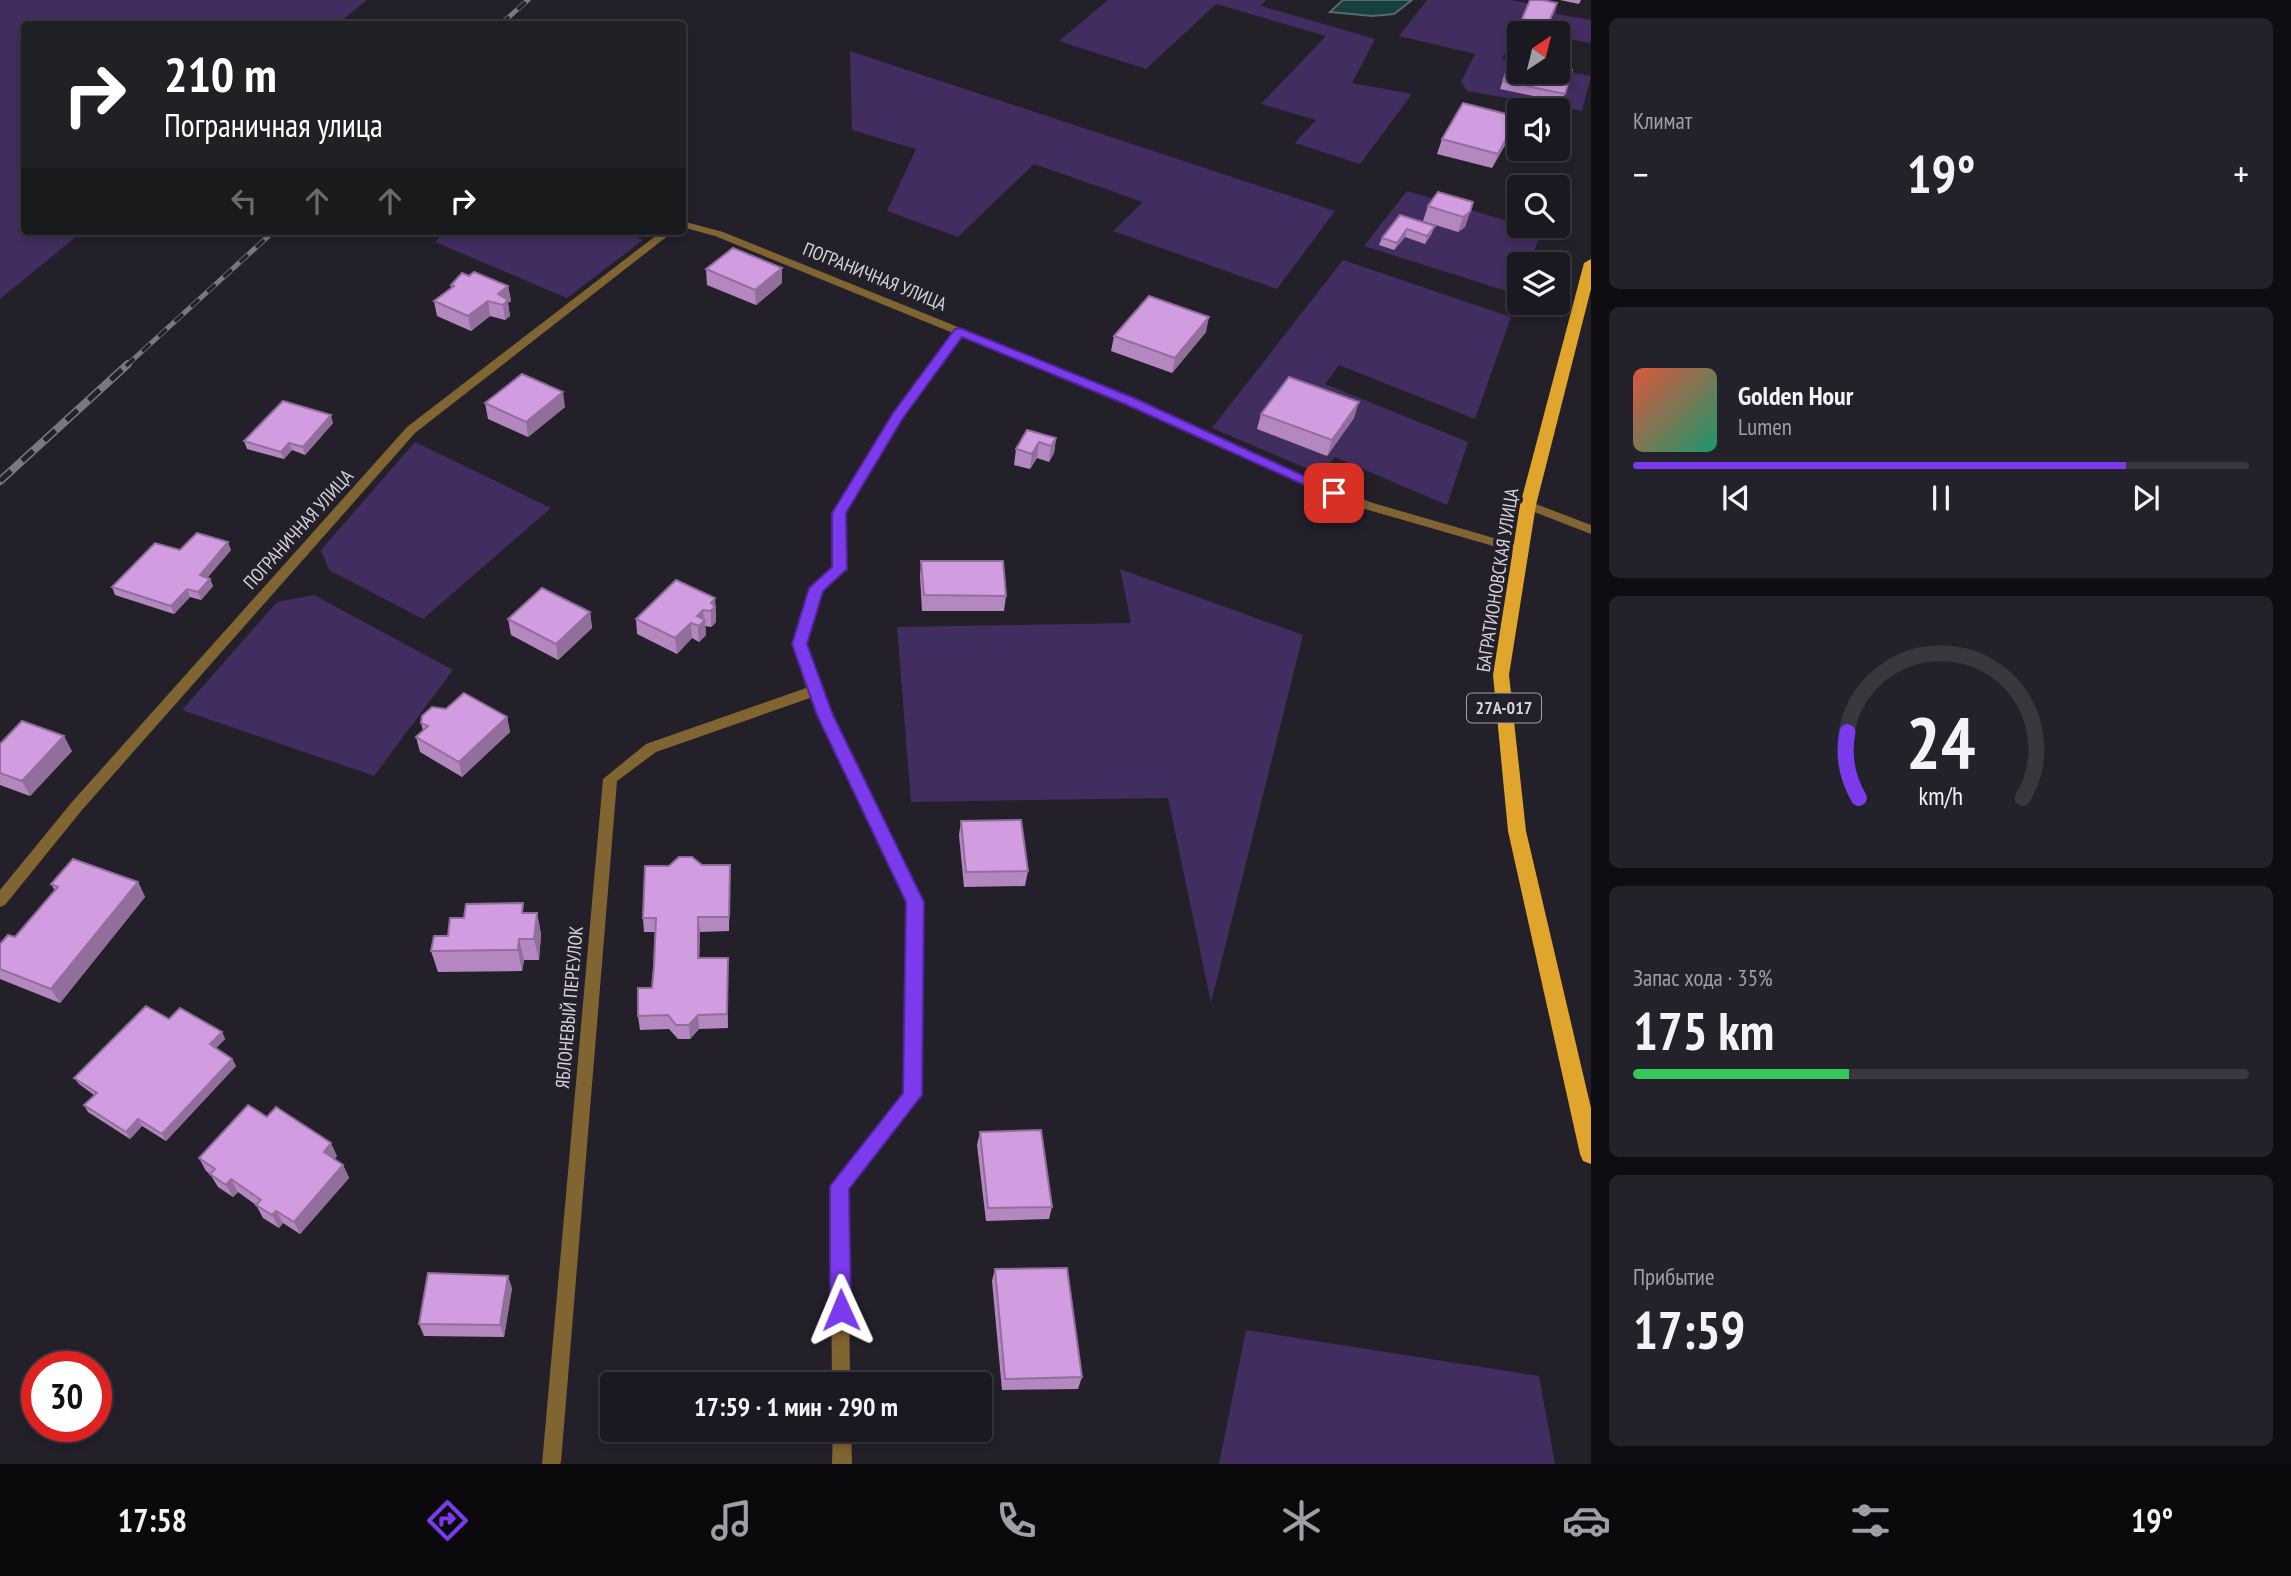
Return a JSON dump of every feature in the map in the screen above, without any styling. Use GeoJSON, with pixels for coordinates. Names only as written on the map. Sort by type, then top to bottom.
{"type":"FeatureCollection","features":[{"type":"Feature","properties":{"kind":"main road","name":"БАГРАТИОНОВСКАЯ УЛИЦА"},"geometry":{"type":"LineString","coordinates":[[1591,263],[1528,505],[1501,675],[1517,831],[1591,1154]]}},
{"type":"Feature","properties":{"kind":"street","name":"ПОГРАНИЧНАЯ УЛИЦА"},"geometry":{"type":"LineString","coordinates":[[686,225],[719,234],[1130,401],[1316,486],[1369,506],[1521,550]]}},
{"type":"Feature","properties":{"kind":"street","name":"ПОГРАНИЧНАЯ УЛИЦА"},"geometry":{"type":"LineString","coordinates":[[0,901],[76,806],[411,430],[664,235]]}},
{"type":"Feature","properties":{"kind":"street"},"geometry":{"type":"LineString","coordinates":[[841,1372],[839,1186],[912,1095],[915,902],[858,788],[814,691],[800,644],[816,588],[839,569],[839,513],[898,416],[960,332]]}},
{"type":"Feature","properties":{"kind":"street"},"geometry":{"type":"LineString","coordinates":[[1528,505],[1591,530]]}},
{"type":"Feature","properties":{"kind":"street","name":"ЯБЛОНЕВЫЙ ПЕРЕУЛОК"},"geometry":{"type":"LineString","coordinates":[[551,1462],[610,779],[651,748],[814,691]]}},
{"type":"Feature","properties":{"kind":"street"},"geometry":{"type":"LineString","coordinates":[[842,1442],[842,1464]]}},
{"type":"Feature","properties":{"kind":"shaded area"},"geometry":{"type":"Polygon","coordinates":[[[0,0],[367,0],[341,21],[21,21],[21,235],[78,235],[0,299],[0,0]]]}},
{"type":"Feature","properties":{"kind":"shaded area"},"geometry":{"type":"Polygon","coordinates":[[[1108,0],[1266,0],[1261,6],[1375,39],[1352,83],[1412,94],[1360,164],[1295,143],[1316,120],[1261,104],[1326,36],[1216,4],[1146,69],[1059,41],[1108,0]]]}},
{"type":"Feature","properties":{"kind":"shaded area"},"geometry":{"type":"Polygon","coordinates":[[[1343,0],[1412,0],[1394,14],[1372,16],[1330,12],[1343,0]]]}},
{"type":"Feature","properties":{"kind":"shaded area"},"geometry":{"type":"Polygon","coordinates":[[[1427,0],[1510,0],[1557,9],[1556,14],[1591,20],[1591,43],[1570,39],[1570,21],[1507,21],[1507,50],[1502,59],[1507,60],[1507,84],[1570,84],[1570,72],[1591,76],[1582,111],[1570,109],[1570,98],[1507,98],[1467,91],[1461,82],[1475,54],[1399,36],[1427,0]]]}},
{"type":"Feature","properties":{"kind":"shaded area"},"geometry":{"type":"Polygon","coordinates":[[[850,51],[1335,211],[1277,289],[1113,231],[1143,202],[1034,164],[958,237],[887,211],[916,149],[852,130],[850,51]]]}},
{"type":"Feature","properties":{"kind":"shaded area"},"geometry":{"type":"Polygon","coordinates":[[[1407,191],[1507,221],[1507,238],[1539,238],[1534,252],[1507,252],[1507,291],[1364,246],[1407,191]]]}},
{"type":"Feature","properties":{"kind":"shaded area"},"geometry":{"type":"Polygon","coordinates":[[[441,235],[631,235],[643,240],[567,298],[435,242],[441,235]]]}},
{"type":"Feature","properties":{"kind":"shaded area"},"geometry":{"type":"Polygon","coordinates":[[[1343,260],[1511,317],[1475,419],[1339,365],[1325,384],[1468,442],[1447,505],[1335,457],[1320,474],[1212,428],[1343,260]]]}},
{"type":"Feature","properties":{"kind":"shaded area"},"geometry":{"type":"Polygon","coordinates":[[[415,442],[551,508],[423,619],[329,570],[321,550],[415,442]]]}},
{"type":"Feature","properties":{"kind":"shaded area"},"geometry":{"type":"Polygon","coordinates":[[[1120,569],[1303,635],[1211,1003],[1168,798],[911,802],[897,627],[1131,623],[1120,569]]]}},
{"type":"Feature","properties":{"kind":"shaded area"},"geometry":{"type":"Polygon","coordinates":[[[314,595],[453,670],[374,776],[182,710],[277,602],[314,595]]]}},
{"type":"Feature","properties":{"kind":"shaded area"},"geometry":{"type":"Polygon","coordinates":[[[1246,1330],[1539,1376],[1555,1464],[1219,1464],[1246,1330]]]}},
{"type":"Feature","properties":{"kind":"building"},"geometry":{"type":"Polygon","coordinates":[[[1530,0],[1557,3],[1549,21],[1522,19],[1530,0]]]}},
{"type":"Feature","properties":{"kind":"building"},"geometry":{"type":"Polygon","coordinates":[[[1517,84],[1568,84],[1565,94],[1517,84]]]}},
{"type":"Feature","properties":{"kind":"building"},"geometry":{"type":"Polygon","coordinates":[[[1463,103],[1507,114],[1507,137],[1498,154],[1442,139],[1463,103]]]}},
{"type":"Feature","properties":{"kind":"building"},"geometry":{"type":"Polygon","coordinates":[[[1438,192],[1473,202],[1470,212],[1463,217],[1428,206],[1438,192]]]}},
{"type":"Feature","properties":{"kind":"building"},"geometry":{"type":"Polygon","coordinates":[[[1400,215],[1435,226],[1427,236],[1407,229],[1397,243],[1382,238],[1400,215]]]}},
{"type":"Feature","properties":{"kind":"building"},"geometry":{"type":"Polygon","coordinates":[[[733,248],[782,268],[755,290],[706,269],[733,248]]]}},
{"type":"Feature","properties":{"kind":"building"},"geometry":{"type":"Polygon","coordinates":[[[474,272],[508,286],[498,294],[508,300],[503,305],[488,301],[468,316],[434,301],[454,286],[451,285],[462,273],[469,276],[474,272]]]}},
{"type":"Feature","properties":{"kind":"building"},"geometry":{"type":"Polygon","coordinates":[[[1149,296],[1209,317],[1175,358],[1114,336],[1149,296]]]}},
{"type":"Feature","properties":{"kind":"building"},"geometry":{"type":"Polygon","coordinates":[[[522,374],[563,392],[526,422],[485,403],[522,374]]]}},
{"type":"Feature","properties":{"kind":"building"},"geometry":{"type":"Polygon","coordinates":[[[1289,377],[1359,402],[1332,440],[1261,414],[1289,377]]]}},
{"type":"Feature","properties":{"kind":"building"},"geometry":{"type":"Polygon","coordinates":[[[283,401],[331,415],[303,447],[289,443],[281,452],[244,441],[283,401]]]}},
{"type":"Feature","properties":{"kind":"building"},"geometry":{"type":"Polygon","coordinates":[[[1027,430],[1056,438],[1051,446],[1039,442],[1032,454],[1016,449],[1027,430]]]}},
{"type":"Feature","properties":{"kind":"building"},"geometry":{"type":"Polygon","coordinates":[[[197,533],[228,542],[200,575],[210,579],[198,592],[187,589],[171,606],[112,587],[155,543],[180,550],[197,533]]]}},
{"type":"Feature","properties":{"kind":"building"},"geometry":{"type":"Polygon","coordinates":[[[921,561],[1003,561],[1006,596],[924,595],[921,561]]]}},
{"type":"Feature","properties":{"kind":"building"},"geometry":{"type":"Polygon","coordinates":[[[676,580],[715,598],[711,603],[715,607],[710,611],[703,610],[697,616],[705,620],[699,626],[691,623],[675,638],[636,619],[676,580]]]}},
{"type":"Feature","properties":{"kind":"building"},"geometry":{"type":"Polygon","coordinates":[[[542,588],[590,612],[556,644],[508,619],[542,588]]]}},
{"type":"Feature","properties":{"kind":"building"},"geometry":{"type":"Polygon","coordinates":[[[464,693],[507,717],[459,762],[416,737],[428,726],[421,723],[422,716],[432,707],[446,709],[464,693]]]}},
{"type":"Feature","properties":{"kind":"building"},"geometry":{"type":"Polygon","coordinates":[[[22,721],[64,736],[22,781],[0,773],[0,744],[22,721]]]}},
{"type":"Feature","properties":{"kind":"building"},"geometry":{"type":"Polygon","coordinates":[[[1021,820],[1028,871],[966,872],[961,821],[1021,820]]]}},
{"type":"Feature","properties":{"kind":"building"},"geometry":{"type":"Polygon","coordinates":[[[679,857],[692,857],[702,865],[730,865],[729,917],[698,917],[698,958],[728,958],[727,1014],[698,1015],[689,1025],[676,1025],[668,1015],[638,1016],[638,988],[652,988],[654,966],[656,918],[643,918],[645,866],[669,866],[679,857]]]}},
{"type":"Feature","properties":{"kind":"building"},"geometry":{"type":"Polygon","coordinates":[[[73,859],[138,882],[51,989],[0,969],[0,944],[8,935],[15,937],[58,887],[51,884],[73,859]]]}},
{"type":"Feature","properties":{"kind":"building"},"geometry":{"type":"Polygon","coordinates":[[[523,903],[522,913],[537,913],[534,939],[519,939],[518,950],[431,951],[434,936],[448,936],[450,918],[464,918],[466,904],[523,903]]]}},
{"type":"Feature","properties":{"kind":"building"},"geometry":{"type":"Polygon","coordinates":[[[146,1006],[169,1019],[180,1008],[222,1032],[210,1044],[232,1059],[162,1134],[138,1119],[126,1132],[84,1105],[97,1093],[74,1078],[146,1006]]]}},
{"type":"Feature","properties":{"kind":"building"},"geometry":{"type":"Polygon","coordinates":[[[248,1105],[267,1117],[276,1107],[331,1143],[324,1152],[343,1165],[294,1222],[276,1211],[272,1215],[256,1205],[261,1200],[231,1179],[226,1185],[210,1174],[215,1169],[199,1158],[248,1105]]]}},
{"type":"Feature","properties":{"kind":"building"},"geometry":{"type":"Polygon","coordinates":[[[1041,1130],[1052,1207],[988,1208],[980,1132],[1041,1130]]]}},
{"type":"Feature","properties":{"kind":"building"},"geometry":{"type":"Polygon","coordinates":[[[1067,1268],[1082,1377],[1005,1379],[995,1269],[1067,1268]]]}},
{"type":"Feature","properties":{"kind":"building"},"geometry":{"type":"Polygon","coordinates":[[[428,1273],[508,1276],[500,1325],[419,1324],[428,1273]]]}},
{"type":"Feature","properties":{"kind":"railway"},"geometry":{"type":"LineString","coordinates":[[504,21],[528,0]]}},
{"type":"Feature","properties":{"kind":"railway"},"geometry":{"type":"LineString","coordinates":[[126,366],[270,235]]}},
{"type":"Feature","properties":{"kind":"railway"},"geometry":{"type":"LineString","coordinates":[[0,481],[128,364]]}},
{"type":"Feature","properties":{"kind":"route"},"geometry":{"type":"LineString","coordinates":[[841,1310],[839,1186],[912,1095],[915,902],[858,788],[814,691],[800,644],[816,588],[839,569],[839,513],[848,494],[898,416],[960,332],[1130,401],[1334,493]]}}]}
